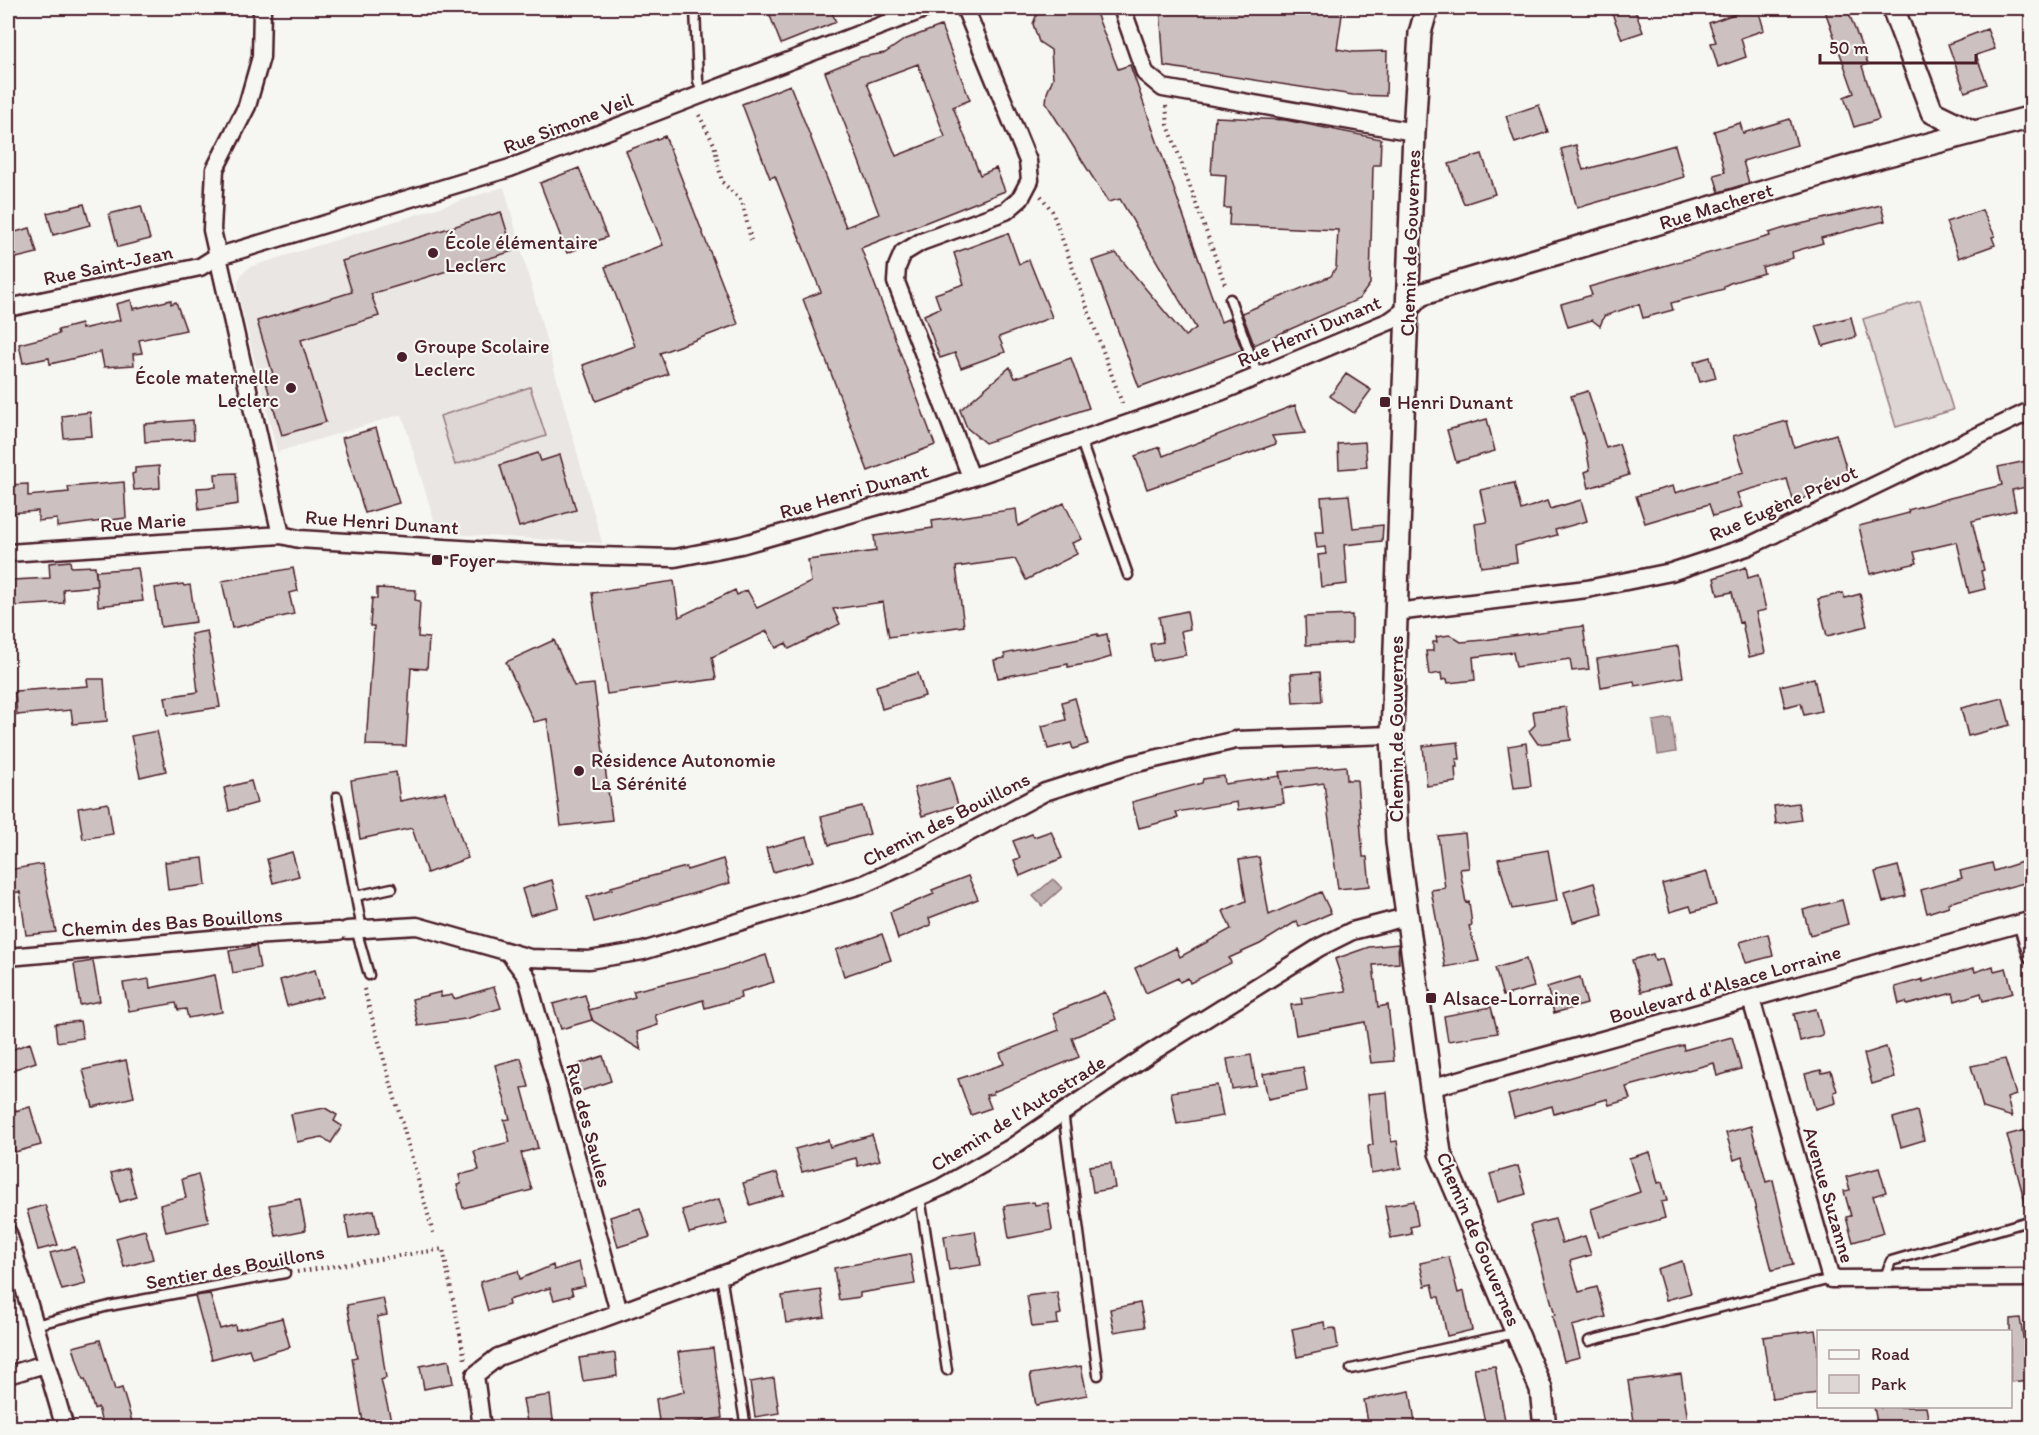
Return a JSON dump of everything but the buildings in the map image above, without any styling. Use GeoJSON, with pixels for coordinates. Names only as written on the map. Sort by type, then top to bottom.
{"type":"FeatureCollection","features":[{"type":"Feature","properties":{"kind":"street"},"geometry":{"type":"LineString","coordinates":[[262,8],[261,57],[247,106],[214,169],[212,231],[216,257],[281,535]]}},
{"type":"Feature","properties":{"kind":"street","name":"Rue Simone Veil"},"geometry":{"type":"LineString","coordinates":[[216,257],[510,168],[927,8]]}},
{"type":"Feature","properties":{"kind":"street"},"geometry":{"type":"LineString","coordinates":[[965,8],[1028,161],[1030,180],[1020,199],[1006,211],[921,242],[903,254],[897,267],[896,282],[971,477]]}},
{"type":"Feature","properties":{"kind":"street"},"geometry":{"type":"LineString","coordinates":[[1122,8],[1145,73],[1163,88],[1414,132]]}},
{"type":"Feature","properties":{"kind":"street","name":"Chemin de Gouvernes"},"geometry":{"type":"LineString","coordinates":[[1427,8],[1420,33],[1414,132],[1396,612],[1392,735],[1397,842],[1440,1153],[1519,1332],[1541,1389],[1545,1428]]}},
{"type":"Feature","properties":{"kind":"street"},"geometry":{"type":"LineString","coordinates":[[1893,8],[1932,112],[1919,146]]}},
{"type":"Feature","properties":{"kind":"street"},"geometry":{"type":"LineString","coordinates":[[1932,112],[1973,132]]}},
{"type":"Feature","properties":{"kind":"street","name":"Rue Macheret"},"geometry":{"type":"LineString","coordinates":[[1407,308],[1420,295],[1448,286],[1919,146],[2031,117]]}},
{"type":"Feature","properties":{"kind":"street","name":"Rue Saint-Jean"},"geometry":{"type":"LineString","coordinates":[[8,308],[200,267],[216,257]]}},
{"type":"Feature","properties":{"kind":"street","name":"Rue Henri Dunant"},"geometry":{"type":"LineString","coordinates":[[281,535],[299,539],[435,547],[675,558],[741,544],[916,495],[1081,441],[1258,376],[1390,321],[1407,308]]}},
{"type":"Feature","properties":{"kind":"street","name":"Rue Eugène Prévot"},"geometry":{"type":"LineString","coordinates":[[1396,612],[1587,589],[1671,572],[1747,547],[2031,410]]}},
{"type":"Feature","properties":{"kind":"street","name":"Rue Marie"},"geometry":{"type":"LineString","coordinates":[[8,554],[281,535]]}},
{"type":"Feature","properties":{"kind":"street","name":"Chemin des Bouillons"},"geometry":{"type":"LineString","coordinates":[[351,930],[417,926],[530,958],[590,960],[643,951],[864,884],[927,855],[1046,792],[1133,764],[1236,740],[1392,735]]}},
{"type":"Feature","properties":{"kind":"street","name":"Chemin de l'Autostrade"},"geometry":{"type":"LineString","coordinates":[[475,1375],[498,1357],[844,1230],[920,1197],[1009,1149],[1149,1054],[1320,947],[1352,931],[1406,917]]}},
{"type":"Feature","properties":{"kind":"street"},"geometry":{"type":"LineString","coordinates":[[2027,922],[2031,955]]}},
{"type":"Feature","properties":{"kind":"street","name":"Boulevard d'Alsace Lorraine"},"geometry":{"type":"LineString","coordinates":[[1430,1088],[2027,922]]}},
{"type":"Feature","properties":{"kind":"street","name":"Chemin des Bas Bouillons"},"geometry":{"type":"LineString","coordinates":[[8,957],[234,937],[351,930]]}},
{"type":"Feature","properties":{"kind":"street","name":"Rue des Saules"},"geometry":{"type":"LineString","coordinates":[[509,953],[526,978],[619,1312]]}},
{"type":"Feature","properties":{"kind":"street","name":"Avenue Suzanne"},"geometry":{"type":"LineString","coordinates":[[1751,999],[1831,1279],[2031,1278]]}},
{"type":"Feature","properties":{"kind":"street"},"geometry":{"type":"LineString","coordinates":[[8,1233],[65,1428]]}},
{"type":"Feature","properties":{"kind":"street"},"geometry":{"type":"LineString","coordinates":[[8,1375],[45,1364]]}},
{"type":"Feature","properties":{"kind":"street"},"geometry":{"type":"LineString","coordinates":[[475,1375],[482,1428]]}},
{"type":"Feature","properties":{"kind":"lane"},"geometry":{"type":"LineString","coordinates":[[695,8],[697,96]]}},
{"type":"Feature","properties":{"kind":"lane"},"geometry":{"type":"LineString","coordinates":[[1230,299],[1258,376]]}},
{"type":"Feature","properties":{"kind":"lane"},"geometry":{"type":"LineString","coordinates":[[1081,441],[1128,575]]}},
{"type":"Feature","properties":{"kind":"lane"},"geometry":{"type":"LineString","coordinates":[[337,797],[356,896],[351,930],[369,975]]}},
{"type":"Feature","properties":{"kind":"lane"},"geometry":{"type":"LineString","coordinates":[[356,896],[392,888]]}},
{"type":"Feature","properties":{"kind":"lane"},"geometry":{"type":"LineString","coordinates":[[1063,1112],[1098,1375]]}},
{"type":"Feature","properties":{"kind":"lane"},"geometry":{"type":"LineString","coordinates":[[920,1197],[947,1371]]}},
{"type":"Feature","properties":{"kind":"lane"},"geometry":{"type":"LineString","coordinates":[[1885,1277],[1891,1261],[2031,1221]]}},
{"type":"Feature","properties":{"kind":"lane","name":"Sentier des Bouillons"},"geometry":{"type":"LineString","coordinates":[[35,1325],[89,1310],[285,1274]]}},
{"type":"Feature","properties":{"kind":"lane"},"geometry":{"type":"LineString","coordinates":[[721,1275],[746,1428]]}},
{"type":"Feature","properties":{"kind":"lane"},"geometry":{"type":"LineString","coordinates":[[1589,1341],[1831,1279]]}},
{"type":"Feature","properties":{"kind":"lane"},"geometry":{"type":"LineString","coordinates":[[1351,1369],[1519,1332]]}},
{"type":"Feature","properties":{"kind":"path"},"geometry":{"type":"LineString","coordinates":[[1163,88],[1168,125],[1230,299]]}},
{"type":"Feature","properties":{"kind":"path"},"geometry":{"type":"LineString","coordinates":[[697,96],[714,144],[722,182],[742,201],[751,240]]}},
{"type":"Feature","properties":{"kind":"path"},"geometry":{"type":"LineString","coordinates":[[1030,180],[1052,211],[1128,424]]}},
{"type":"Feature","properties":{"kind":"path"},"geometry":{"type":"LineString","coordinates":[[364,989],[434,1236]]}},
{"type":"Feature","properties":{"kind":"path","name":"Sentier des Bouillons"},"geometry":{"type":"LineString","coordinates":[[285,1274],[443,1250],[466,1363],[475,1375]]}},
{"type":"Feature","properties":{"kind":"shaded area","name":"Groupe Scolaire Leclerc"},"geometry":{"type":"Polygon","coordinates":[[[504,187],[602,543],[438,533],[402,414],[277,452],[240,300],[238,282],[242,274],[250,267],[504,187]]]}},
{"type":"Feature","properties":{"kind":"shaded area"},"geometry":{"type":"Polygon","coordinates":[[[1671,718],[1676,752],[1658,755],[1653,721],[1671,718]]]}},
{"type":"Feature","properties":{"kind":"shaded area"},"geometry":{"type":"Polygon","coordinates":[[[1053,879],[1062,888],[1042,906],[1033,896],[1053,879]]]}},
{"type":"Feature","properties":{"kind":"green space"},"geometry":{"type":"Polygon","coordinates":[[[1920,301],[1953,410],[1896,427],[1863,319],[1920,301]]]}},
{"type":"Feature","properties":{"kind":"green space"},"geometry":{"type":"Polygon","coordinates":[[[530,387],[546,436],[455,465],[440,416],[530,387]]]}},
{"type":"Feature","properties":{"kind":"place","name":"École élémentaire Leclerc"},"geometry":{"type":"Point","coordinates":[433,253]}},
{"type":"Feature","properties":{"kind":"place","name":"Groupe Scolaire Leclerc"},"geometry":{"type":"Point","coordinates":[402,357]}},
{"type":"Feature","properties":{"kind":"place","name":"École maternelle Leclerc"},"geometry":{"type":"Point","coordinates":[291,388]}},
{"type":"Feature","properties":{"kind":"place","name":"Henri Dunant"},"geometry":{"type":"Point","coordinates":[1385,402]}},
{"type":"Feature","properties":{"kind":"place","name":"Foyer"},"geometry":{"type":"Point","coordinates":[437,560]}},
{"type":"Feature","properties":{"kind":"place","name":"Résidence Autonomie La Sérénité"},"geometry":{"type":"Point","coordinates":[579,771]}},
{"type":"Feature","properties":{"kind":"place","name":"Alsace-Lorraine"},"geometry":{"type":"Point","coordinates":[1431,998]}}]}
